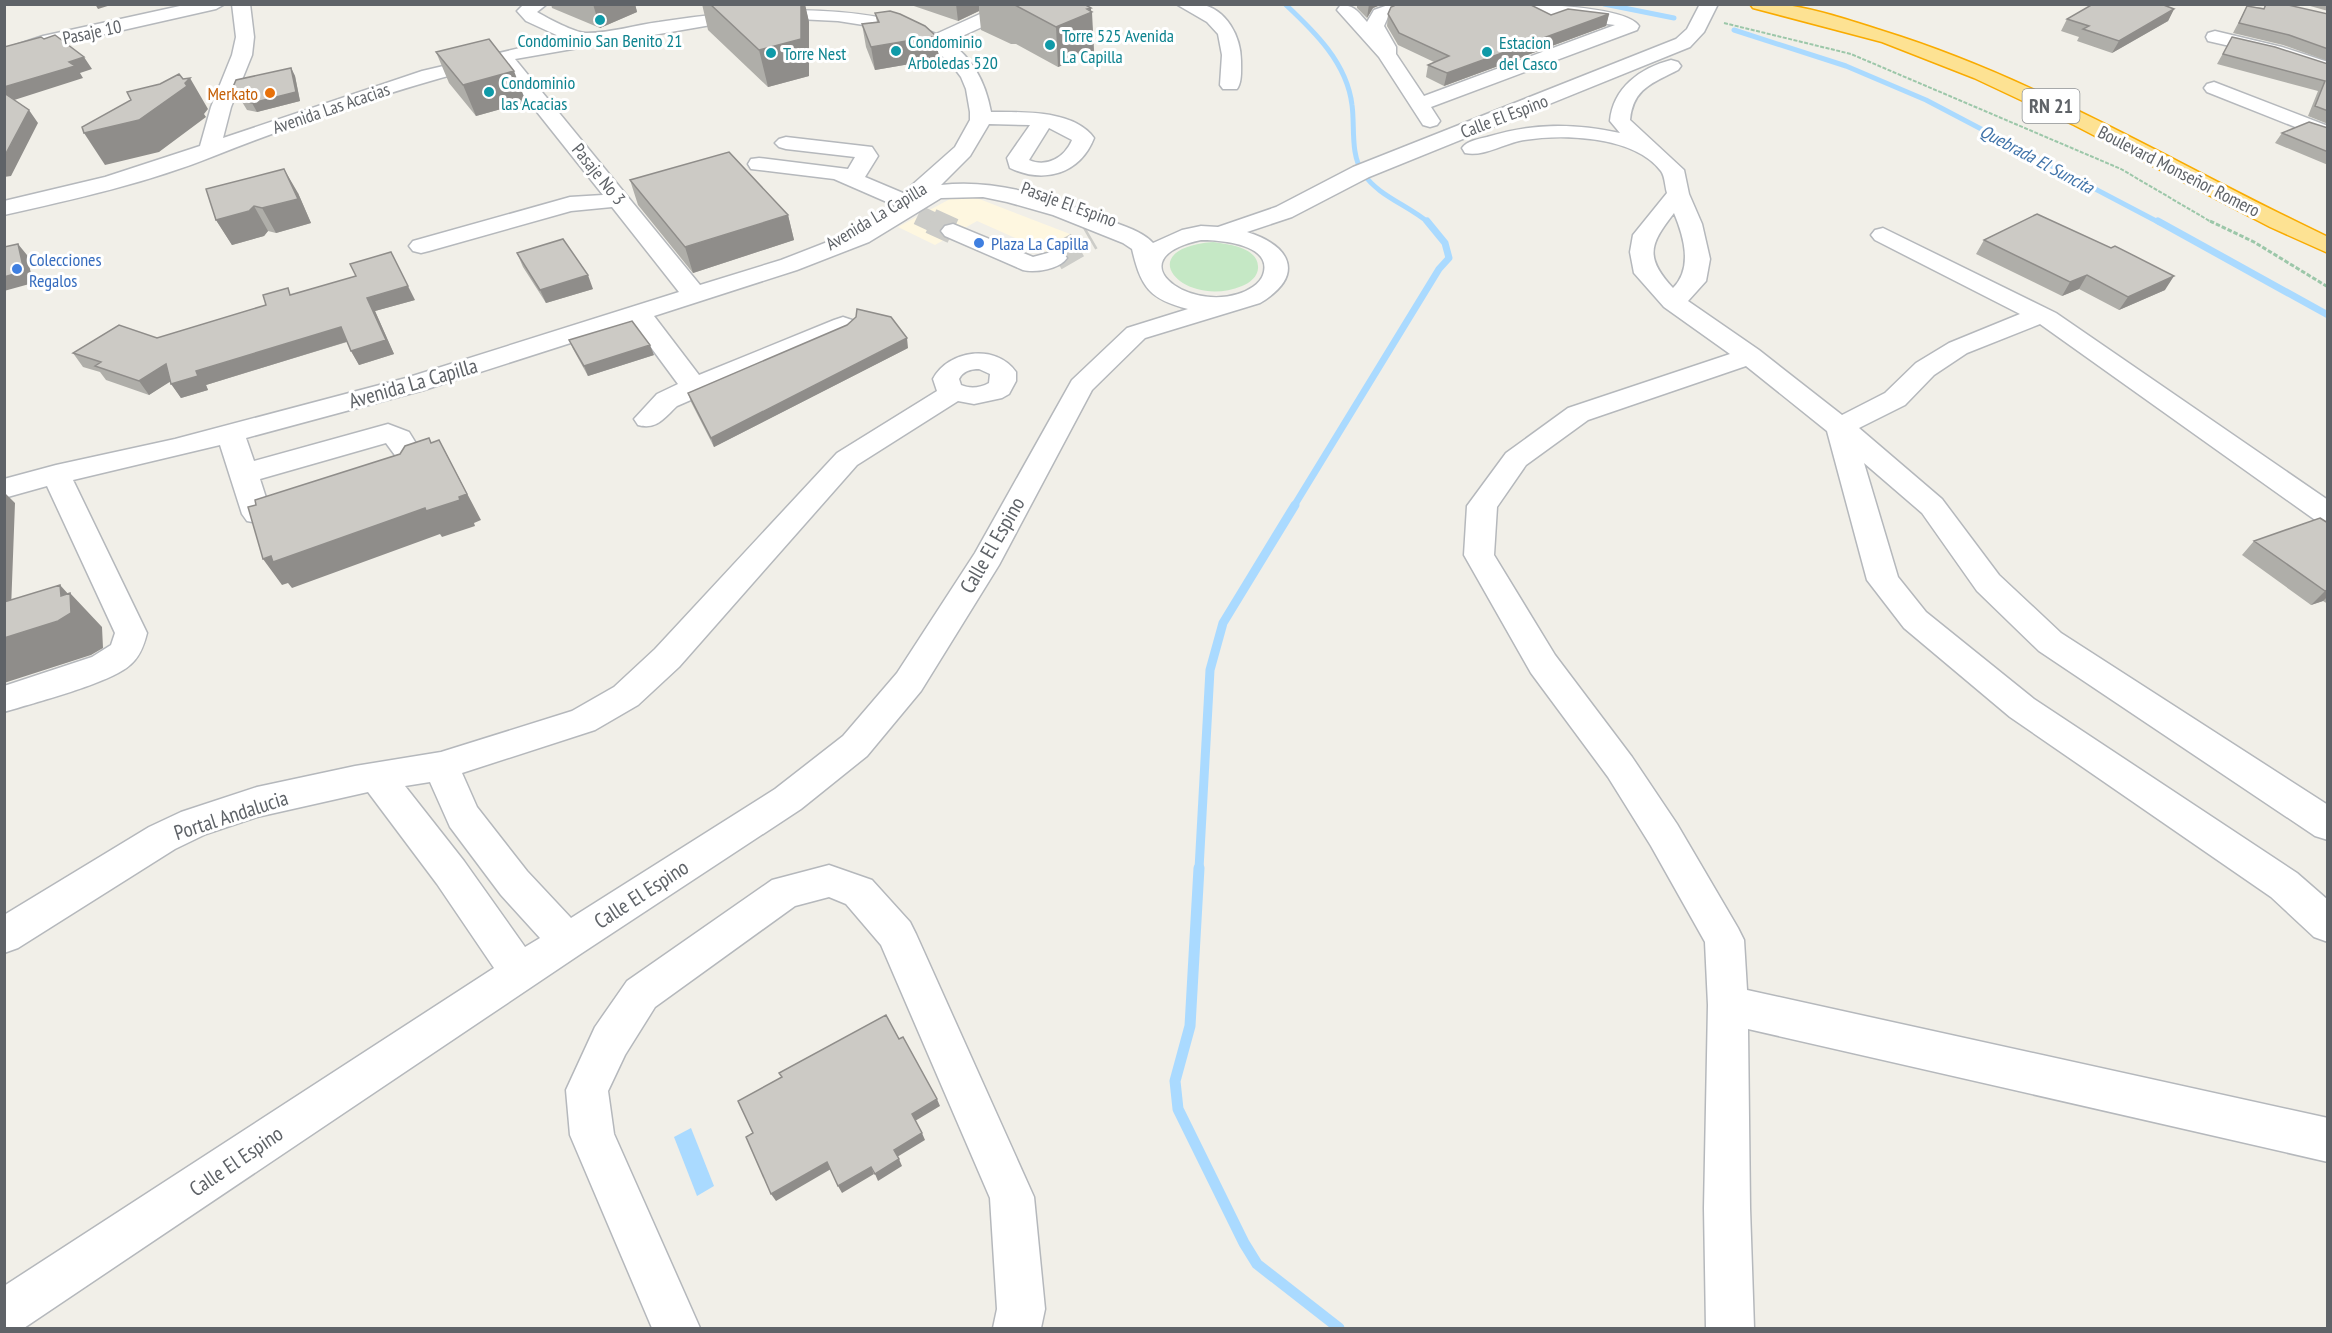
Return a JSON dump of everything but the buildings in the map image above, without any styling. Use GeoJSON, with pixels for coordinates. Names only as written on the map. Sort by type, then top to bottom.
{"type":"FeatureCollection","features":[{"type":"Feature","properties":{"kind":"highway","name":"Boulevard Monseñor Romero"},"geometry":{"type":"LineString","coordinates":[[1760,4],[1882,36],[1964,66],[2050,105],[2328,246]]}},
{"type":"Feature","properties":{"kind":"highway","name":"RN 21"},"geometry":{"type":"LineString","coordinates":[[1820,4],[1921,33],[2035,77]]}},
{"type":"Feature","properties":{"kind":"street","name":"Pasaje 10"},"geometry":{"type":"LineString","coordinates":[[4,55],[43,42],[216,4]]}},
{"type":"Feature","properties":{"kind":"street"},"geometry":{"type":"LineString","coordinates":[[208,150],[221,107],[242,55],[245,37],[241,4]]}},
{"type":"Feature","properties":{"kind":"street"},"geometry":{"type":"LineString","coordinates":[[538,4],[526,11],[532,17],[584,40]]}},
{"type":"Feature","properties":{"kind":"street"},"geometry":{"type":"LineString","coordinates":[[933,42],[1018,4]]}},
{"type":"Feature","properties":{"kind":"street"},"geometry":{"type":"LineString","coordinates":[[1185,4],[1217,20],[1231,38],[1233,55],[1230,85]]}},
{"type":"Feature","properties":{"kind":"street"},"geometry":{"type":"LineString","coordinates":[[1386,54],[1386,47],[1375,26],[1380,14],[1411,4]]}},
{"type":"Feature","properties":{"kind":"street"},"geometry":{"type":"LineString","coordinates":[[1418,105],[1630,26],[1618,19],[1490,4]]}},
{"type":"Feature","properties":{"kind":"street"},"geometry":{"type":"LineString","coordinates":[[703,5],[755,13],[835,16],[878,21],[912,30],[955,54],[970,71],[977,91],[981,118],[1045,119]]}},
{"type":"Feature","properties":{"kind":"street","name":"Avenida Las Acacias"},"geometry":{"type":"LineString","coordinates":[[662,27],[686,17],[694,8],[703,5]]}},
{"type":"Feature","properties":{"kind":"street"},"geometry":{"type":"LineString","coordinates":[[1346,10],[1386,54],[1418,105],[1452,136],[1468,116],[1543,83],[1543,80],[1517,68]]}},
{"type":"Feature","properties":{"kind":"street","name":"Avenida Las Acacias"},"geometry":{"type":"LineString","coordinates":[[4,208],[43,201],[124,178],[429,75],[503,56],[584,40],[755,13]]}},
{"type":"Feature","properties":{"kind":"street"},"geometry":{"type":"LineString","coordinates":[[1555,54],[1581,63],[1595,63],[1668,37],[1699,22]]}},
{"type":"Feature","properties":{"kind":"street"},"geometry":{"type":"LineString","coordinates":[[1673,302],[1694,281],[1698,259],[1690,224],[1678,194],[1673,170],[1620,122],[1620,105],[1626,94],[1676,62],[1699,22]]}},
{"type":"Feature","properties":{"kind":"street","name":"Calle El Espino"},"geometry":{"type":"LineString","coordinates":[[1136,333],[1152,276],[1152,257],[1162,246],[1185,236],[1214,233],[1284,212],[1334,184],[1452,136],[1699,22]]}},
{"type":"Feature","properties":{"kind":"street"},"geometry":{"type":"LineString","coordinates":[[2215,37],[2285,54],[2328,68]]}},
{"type":"Feature","properties":{"kind":"street","name":"Pasaje No 3"},"geometry":{"type":"LineString","coordinates":[[503,56],[694,294]]}},
{"type":"Feature","properties":{"kind":"street"},"geometry":{"type":"LineString","coordinates":[[2214,88],[2328,134]]}},
{"type":"Feature","properties":{"kind":"street","name":"Avenida La Capilla"},"geometry":{"type":"LineString","coordinates":[[908,209],[961,151],[975,133],[981,118]]}},
{"type":"Feature","properties":{"kind":"street"},"geometry":{"type":"LineString","coordinates":[[1398,159],[1454,153],[1520,134],[1548,132],[1582,132],[1643,145]]}},
{"type":"Feature","properties":{"kind":"street"},"geometry":{"type":"LineString","coordinates":[[786,143],[864,152],[867,156],[853,179]]}},
{"type":"Feature","properties":{"kind":"street"},"geometry":{"type":"LineString","coordinates":[[961,151],[959,169],[968,183]]}},
{"type":"Feature","properties":{"kind":"street"},"geometry":{"type":"LineString","coordinates":[[759,164],[839,173],[908,209]]}},
{"type":"Feature","properties":{"kind":"street","name":"Pasaje El Espino"},"geometry":{"type":"LineString","coordinates":[[932,183],[1002,181],[1141,231],[1177,235],[1214,233]]}},
{"type":"Feature","properties":{"kind":"street","name":"Avenida La Capilla"},"geometry":{"type":"LineString","coordinates":[[4,489],[56,474],[102,466],[230,434],[416,384],[789,265],[908,209],[935,192],[968,183]]}},
{"type":"Feature","properties":{"kind":"street","name":"Pasaje El Espino"},"geometry":{"type":"LineString","coordinates":[[968,183],[1015,197],[1099,233],[1131,238],[1143,246],[1152,276]]}},
{"type":"Feature","properties":{"kind":"street"},"geometry":{"type":"LineString","coordinates":[[1678,194],[1646,235],[1642,252],[1646,273],[1673,302],[1750,356],[1840,427],[1932,506],[1988,583],[2050,642],[2328,825]]}},
{"type":"Feature","properties":{"kind":"street"},"geometry":{"type":"LineString","coordinates":[[421,246],[570,204],[618,199]]}},
{"type":"Feature","properties":{"kind":"street"},"geometry":{"type":"LineString","coordinates":[[1214,233],[1253,242],[1273,256],[1277,232],[1284,212]]}},
{"type":"Feature","properties":{"kind":"street"},"geometry":{"type":"LineString","coordinates":[[953,231],[1031,265],[1055,258]]}},
{"type":"Feature","properties":{"kind":"street"},"geometry":{"type":"LineString","coordinates":[[1884,235],[2041,315],[2328,515]]}},
{"type":"Feature","properties":{"kind":"street","name":"Calle El Espino"},"geometry":{"type":"LineString","coordinates":[[4,1314],[568,941],[788,799],[855,746],[909,682],[988,557],[1074,396],[1095,370],[1136,333],[1255,296],[1272,283],[1278,271],[1273,256]]}},
{"type":"Feature","properties":{"kind":"street"},"geometry":{"type":"LineString","coordinates":[[1152,276],[1166,292],[1188,300],[1208,303],[1235,302]]}},
{"type":"Feature","properties":{"kind":"street"},"geometry":{"type":"LineString","coordinates":[[638,312],[694,387]]}},
{"type":"Feature","properties":{"kind":"street"},"geometry":{"type":"LineString","coordinates":[[1840,427],[1895,399],[1925,369],[1958,348],[2041,315]]}},
{"type":"Feature","properties":{"kind":"street"},"geometry":{"type":"LineString","coordinates":[[648,418],[667,400],[694,387],[843,325]]}},
{"type":"Feature","properties":{"kind":"street"},"geometry":{"type":"LineString","coordinates":[[1730,1329],[1727,1208],[1728,1005],[1724,940],[1664,835],[1620,767],[1543,664],[1479,555],[1482,506],[1516,459],[1569,420],[1578,414],[1750,356]]}},
{"type":"Feature","properties":{"kind":"street","name":"Portal Andalucia"},"geometry":{"type":"LineString","coordinates":[[4,936],[162,838],[194,823],[257,802],[441,766],[583,721],[626,696],[667,658],[847,459],[954,392]]}},
{"type":"Feature","properties":{"kind":"street"},"geometry":{"type":"LineString","coordinates":[[1840,427],[1883,580],[1916,620],[2022,708],[2284,885],[2328,925]]}},
{"type":"Feature","properties":{"kind":"street"},"geometry":{"type":"LineString","coordinates":[[242,474],[388,433],[399,438],[411,458],[404,471],[359,486]]}},
{"type":"Feature","properties":{"kind":"street"},"geometry":{"type":"LineString","coordinates":[[230,434],[257,514],[268,514],[314,500]]}},
{"type":"Feature","properties":{"kind":"street"},"geometry":{"type":"LineString","coordinates":[[4,699],[104,666],[128,648],[131,633],[56,474]]}},
{"type":"Feature","properties":{"kind":"street"},"geometry":{"type":"LineString","coordinates":[[441,766],[463,816],[514,883],[568,941]]}},
{"type":"Feature","properties":{"kind":"street"},"geometry":{"type":"LineString","coordinates":[[376,777],[424,834],[452,872],[520,973]]}},
{"type":"Feature","properties":{"kind":"street"},"geometry":{"type":"LineString","coordinates":[[452,872],[489,850]]}},
{"type":"Feature","properties":{"kind":"street"},"geometry":{"type":"LineString","coordinates":[[676,1329],[592,1135],[587,1090],[610,1041],[641,994],[785,892],[829,880],[858,892],[896,934],[1012,1197],[1021,1309],[1017,1329]]}},
{"type":"Feature","properties":{"kind":"street"},"geometry":{"type":"LineString","coordinates":[[1728,1005],[2328,1140]]}},
{"type":"Feature","properties":{"kind":"path"},"geometry":{"type":"LineString","coordinates":[[1699,22],[1851,54],[2018,124],[2121,169],[2208,220],[2254,242],[2328,287]]}},
{"type":"Feature","properties":{"kind":"shaded area"},"geometry":{"type":"Polygon","coordinates":[[[969,195],[1083,239],[1056,256],[977,221],[935,245],[898,227],[950,199],[969,195]]]}},
{"type":"Feature","properties":{"kind":"green space"},"geometry":{"type":"Polygon","coordinates":[[[1213,242],[1240,248],[1253,255],[1258,266],[1253,279],[1242,286],[1221,291],[1201,290],[1185,284],[1174,276],[1170,265],[1174,255],[1188,247],[1213,242]]]}},
{"type":"Feature","properties":{"kind":"water"},"geometry":{"type":"Polygon","coordinates":[[[691,1128],[714,1186],[697,1196],[674,1137],[691,1128]]]}},
{"type":"Feature","properties":{"kind":"waterway"},"geometry":{"type":"LineString","coordinates":[[1285,4],[1328,49],[1344,75],[1352,105],[1356,158],[1363,173],[1377,188],[1428,222]]}},
{"type":"Feature","properties":{"kind":"waterway","name":"Quebrada El Suncita"},"geometry":{"type":"LineString","coordinates":[[1604,4],[1674,18]]}},
{"type":"Feature","properties":{"kind":"waterway","name":"Quebrada El Suncita"},"geometry":{"type":"LineString","coordinates":[[1734,30],[1846,66],[1926,100],[2160,223]]}},
{"type":"Feature","properties":{"kind":"waterway","name":"Quebrada El Suncita"},"geometry":{"type":"LineString","coordinates":[[2158,221],[2328,315]]}},
{"type":"Feature","properties":{"kind":"waterway"},"geometry":{"type":"LineString","coordinates":[[1294,506],[1439,269],[1449,258],[1445,243],[1428,222]]}},
{"type":"Feature","properties":{"kind":"waterway"},"geometry":{"type":"LineString","coordinates":[[1199,869],[1210,670],[1223,623],[1295,505]]}},
{"type":"Feature","properties":{"kind":"waterway"},"geometry":{"type":"LineString","coordinates":[[1199,868],[1190,1026],[1175,1081],[1178,1109],[1244,1243],[1257,1264],[1339,1328]]}},
{"type":"Feature","properties":{"kind":"tunnel"},"geometry":{"type":"LineString","coordinates":[[918,215],[935,223]]}},
{"type":"Feature","properties":{"kind":"tunnel"},"geometry":{"type":"LineString","coordinates":[[931,221],[953,231]]}},
{"type":"Feature","properties":{"kind":"tunnel"},"geometry":{"type":"LineString","coordinates":[[1055,258],[1091,237]]}},
{"type":"Feature","properties":{"kind":"place","name":"Condominio San Benito 21"},"geometry":{"type":"Point","coordinates":[600,20]}},
{"type":"Feature","properties":{"kind":"place","name":"Torre 525 Avenida La Capilla"},"geometry":{"type":"Point","coordinates":[1050,45]}},
{"type":"Feature","properties":{"kind":"place","name":"Condominio Arboledas 520"},"geometry":{"type":"Point","coordinates":[896,51]}},
{"type":"Feature","properties":{"kind":"place","name":"Estacion del Casco"},"geometry":{"type":"Point","coordinates":[1487,52]}},
{"type":"Feature","properties":{"kind":"place","name":"Torre Nest"},"geometry":{"type":"Point","coordinates":[771,53]}},
{"type":"Feature","properties":{"kind":"place","name":"Condominio las Acacias"},"geometry":{"type":"Point","coordinates":[489,92]}},
{"type":"Feature","properties":{"kind":"place","name":"Merkato"},"geometry":{"type":"Point","coordinates":[270,93]}},
{"type":"Feature","properties":{"kind":"place","name":"Plaza La Capilla"},"geometry":{"type":"Point","coordinates":[979,243]}},
{"type":"Feature","properties":{"kind":"place","name":"Colecciones Regalos"},"geometry":{"type":"Point","coordinates":[17,269]}}]}
